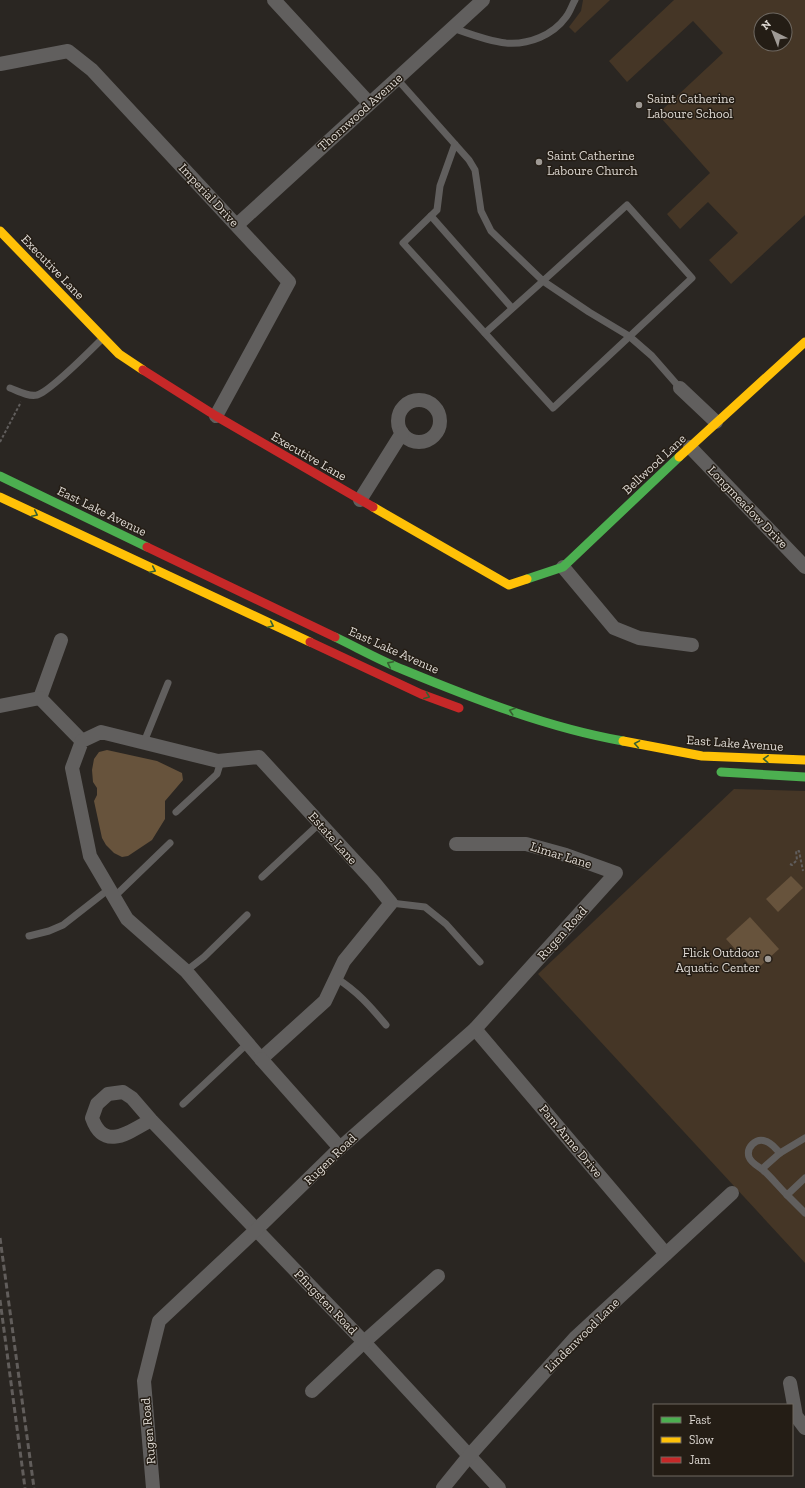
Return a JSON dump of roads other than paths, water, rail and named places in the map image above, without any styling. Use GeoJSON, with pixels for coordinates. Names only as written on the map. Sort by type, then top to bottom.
{"type":"FeatureCollection","features":[{"type":"Feature","properties":{"kind":"main road","name":"Executive Lane"},"geometry":{"type":"LineString","coordinates":[[0,231],[119,354],[216,416],[509,585]]}},
{"type":"Feature","properties":{"kind":"main road","name":"Bellwood Lane"},"geometry":{"type":"LineString","coordinates":[[509,585],[563,567],[716,422],[805,342]]}},
{"type":"Feature","properties":{"kind":"main road","name":"East Lake Avenue"},"geometry":{"type":"LineString","coordinates":[[0,476],[403,670],[487,702],[548,723],[610,739],[702,756],[805,760]]}},
{"type":"Feature","properties":{"kind":"main road"},"geometry":{"type":"LineString","coordinates":[[0,498],[388,679],[421,694],[468,711]]}},
{"type":"Feature","properties":{"kind":"main road"},"geometry":{"type":"LineString","coordinates":[[710,771],[805,777]]}},
{"type":"Feature","properties":{"kind":"street"},"geometry":{"type":"LineString","coordinates":[[274,0],[369,103]]}},
{"type":"Feature","properties":{"kind":"street","name":"Thornwood Avenue"},"geometry":{"type":"LineString","coordinates":[[237,225],[483,0]]}},
{"type":"Feature","properties":{"kind":"street","name":"Imperial Drive"},"geometry":{"type":"LineString","coordinates":[[0,64],[68,51],[92,70],[289,282],[216,416]]}},
{"type":"Feature","properties":{"kind":"street"},"geometry":{"type":"LineString","coordinates":[[680,388],[716,422]]}},
{"type":"Feature","properties":{"kind":"street"},"geometry":{"type":"LineString","coordinates":[[360,500],[402,433]]}},
{"type":"Feature","properties":{"kind":"street","name":"Longmeadow Drive"},"geometry":{"type":"LineString","coordinates":[[690,447],[805,567]]}},
{"type":"Feature","properties":{"kind":"street"},"geometry":{"type":"LineString","coordinates":[[563,567],[614,628],[639,638],[692,645]]}},
{"type":"Feature","properties":{"kind":"street"},"geometry":{"type":"LineString","coordinates":[[40,698],[61,640]]}},
{"type":"Feature","properties":{"kind":"street"},"geometry":{"type":"LineString","coordinates":[[0,706],[40,698]]}},
{"type":"Feature","properties":{"kind":"street"},"geometry":{"type":"LineString","coordinates":[[40,698],[82,741],[72,768],[90,856],[127,920],[186,971],[340,1148]]}},
{"type":"Feature","properties":{"kind":"street","name":"Estate Lane"},"geometry":{"type":"LineString","coordinates":[[82,741],[101,732],[218,761],[259,757],[373,881],[391,903]]}},
{"type":"Feature","properties":{"kind":"street","name":"Limar Lane"},"geometry":{"type":"LineString","coordinates":[[456,844],[526,844],[616,873]]}},
{"type":"Feature","properties":{"kind":"street","name":"Rugen Road"},"geometry":{"type":"LineString","coordinates":[[153,1488],[144,1381],[159,1321],[257,1229],[340,1148],[475,1029],[616,873]]}},
{"type":"Feature","properties":{"kind":"street"},"geometry":{"type":"LineString","coordinates":[[261,1059],[325,1001],[344,962],[391,903]]}},
{"type":"Feature","properties":{"kind":"street","name":"Pam Anne Drive"},"geometry":{"type":"LineString","coordinates":[[475,1029],[666,1254]]}},
{"type":"Feature","properties":{"kind":"street","name":"Pfingsten Road"},"geometry":{"type":"LineString","coordinates":[[151,1120],[364,1342],[499,1488]]}},
{"type":"Feature","properties":{"kind":"street","name":"Lindenwood Lane"},"geometry":{"type":"LineString","coordinates":[[443,1488],[469,1456],[575,1338],[732,1193]]}},
{"type":"Feature","properties":{"kind":"street"},"geometry":{"type":"LineString","coordinates":[[312,1391],[438,1276]]}},
{"type":"Feature","properties":{"kind":"street"},"geometry":{"type":"LineString","coordinates":[[790,1383],[796,1416],[805,1428]]}},
{"type":"Feature","properties":{"kind":"lane"},"geometry":{"type":"LineString","coordinates":[[452,28],[507,43],[533,41],[551,32],[566,17],[575,0]]}},
{"type":"Feature","properties":{"kind":"lane"},"geometry":{"type":"LineString","coordinates":[[397,79],[469,160],[475,170],[481,212],[491,231],[543,281],[588,312],[629,336],[652,356],[680,388]]}},
{"type":"Feature","properties":{"kind":"lane"},"geometry":{"type":"LineString","coordinates":[[455,144],[440,186],[437,210],[403,244],[553,408],[692,278],[627,205],[485,333]]}},
{"type":"Feature","properties":{"kind":"lane"},"geometry":{"type":"LineString","coordinates":[[431,216],[512,308]]}},
{"type":"Feature","properties":{"kind":"lane"},"geometry":{"type":"LineString","coordinates":[[10,388],[37,395],[52,385],[103,338]]}},
{"type":"Feature","properties":{"kind":"lane"},"geometry":{"type":"LineString","coordinates":[[144,742],[168,683]]}},
{"type":"Feature","properties":{"kind":"lane"},"geometry":{"type":"LineString","coordinates":[[176,812],[217,774],[221,761]]}},
{"type":"Feature","properties":{"kind":"lane"},"geometry":{"type":"LineString","coordinates":[[262,877],[320,823]]}},
{"type":"Feature","properties":{"kind":"lane"},"geometry":{"type":"LineString","coordinates":[[29,936],[49,931],[63,925],[111,893],[170,843]]}},
{"type":"Feature","properties":{"kind":"lane"},"geometry":{"type":"LineString","coordinates":[[391,903],[425,907],[446,924],[480,962]]}},
{"type":"Feature","properties":{"kind":"lane"},"geometry":{"type":"LineString","coordinates":[[186,971],[204,957],[247,916]]}},
{"type":"Feature","properties":{"kind":"lane"},"geometry":{"type":"LineString","coordinates":[[336,978],[360,995],[386,1025]]}},
{"type":"Feature","properties":{"kind":"lane"},"geometry":{"type":"LineString","coordinates":[[183,1104],[248,1043]]}},
{"type":"Feature","properties":{"kind":"lane"},"geometry":{"type":"LineString","coordinates":[[762,1170],[780,1153],[805,1138]]}},
{"type":"Feature","properties":{"kind":"lane"},"geometry":{"type":"LineString","coordinates":[[780,1153],[767,1141],[758,1140],[751,1145],[749,1149],[749,1157],[754,1164],[762,1170],[805,1213]]}},
{"type":"Feature","properties":{"kind":"lane"},"geometry":{"type":"LineString","coordinates":[[787,1195],[805,1178]]}},
{"type":"Feature","properties":{"kind":"railway"},"geometry":{"type":"LineString","coordinates":[[0,1238],[34,1488]]}},
{"type":"Feature","properties":{"kind":"railway"},"geometry":{"type":"LineString","coordinates":[[0,1300],[25,1488]]}},
{"type":"Feature","properties":{"kind":"place","name":"Saint Catherine Laboure School"},"geometry":{"type":"Point","coordinates":[639,105]}},
{"type":"Feature","properties":{"kind":"place","name":"Saint Catherine Laboure Church"},"geometry":{"type":"Point","coordinates":[539,162]}},
{"type":"Feature","properties":{"kind":"place","name":"Flick Outdoor Aquatic Center"},"geometry":{"type":"Point","coordinates":[768,959]}}]}
